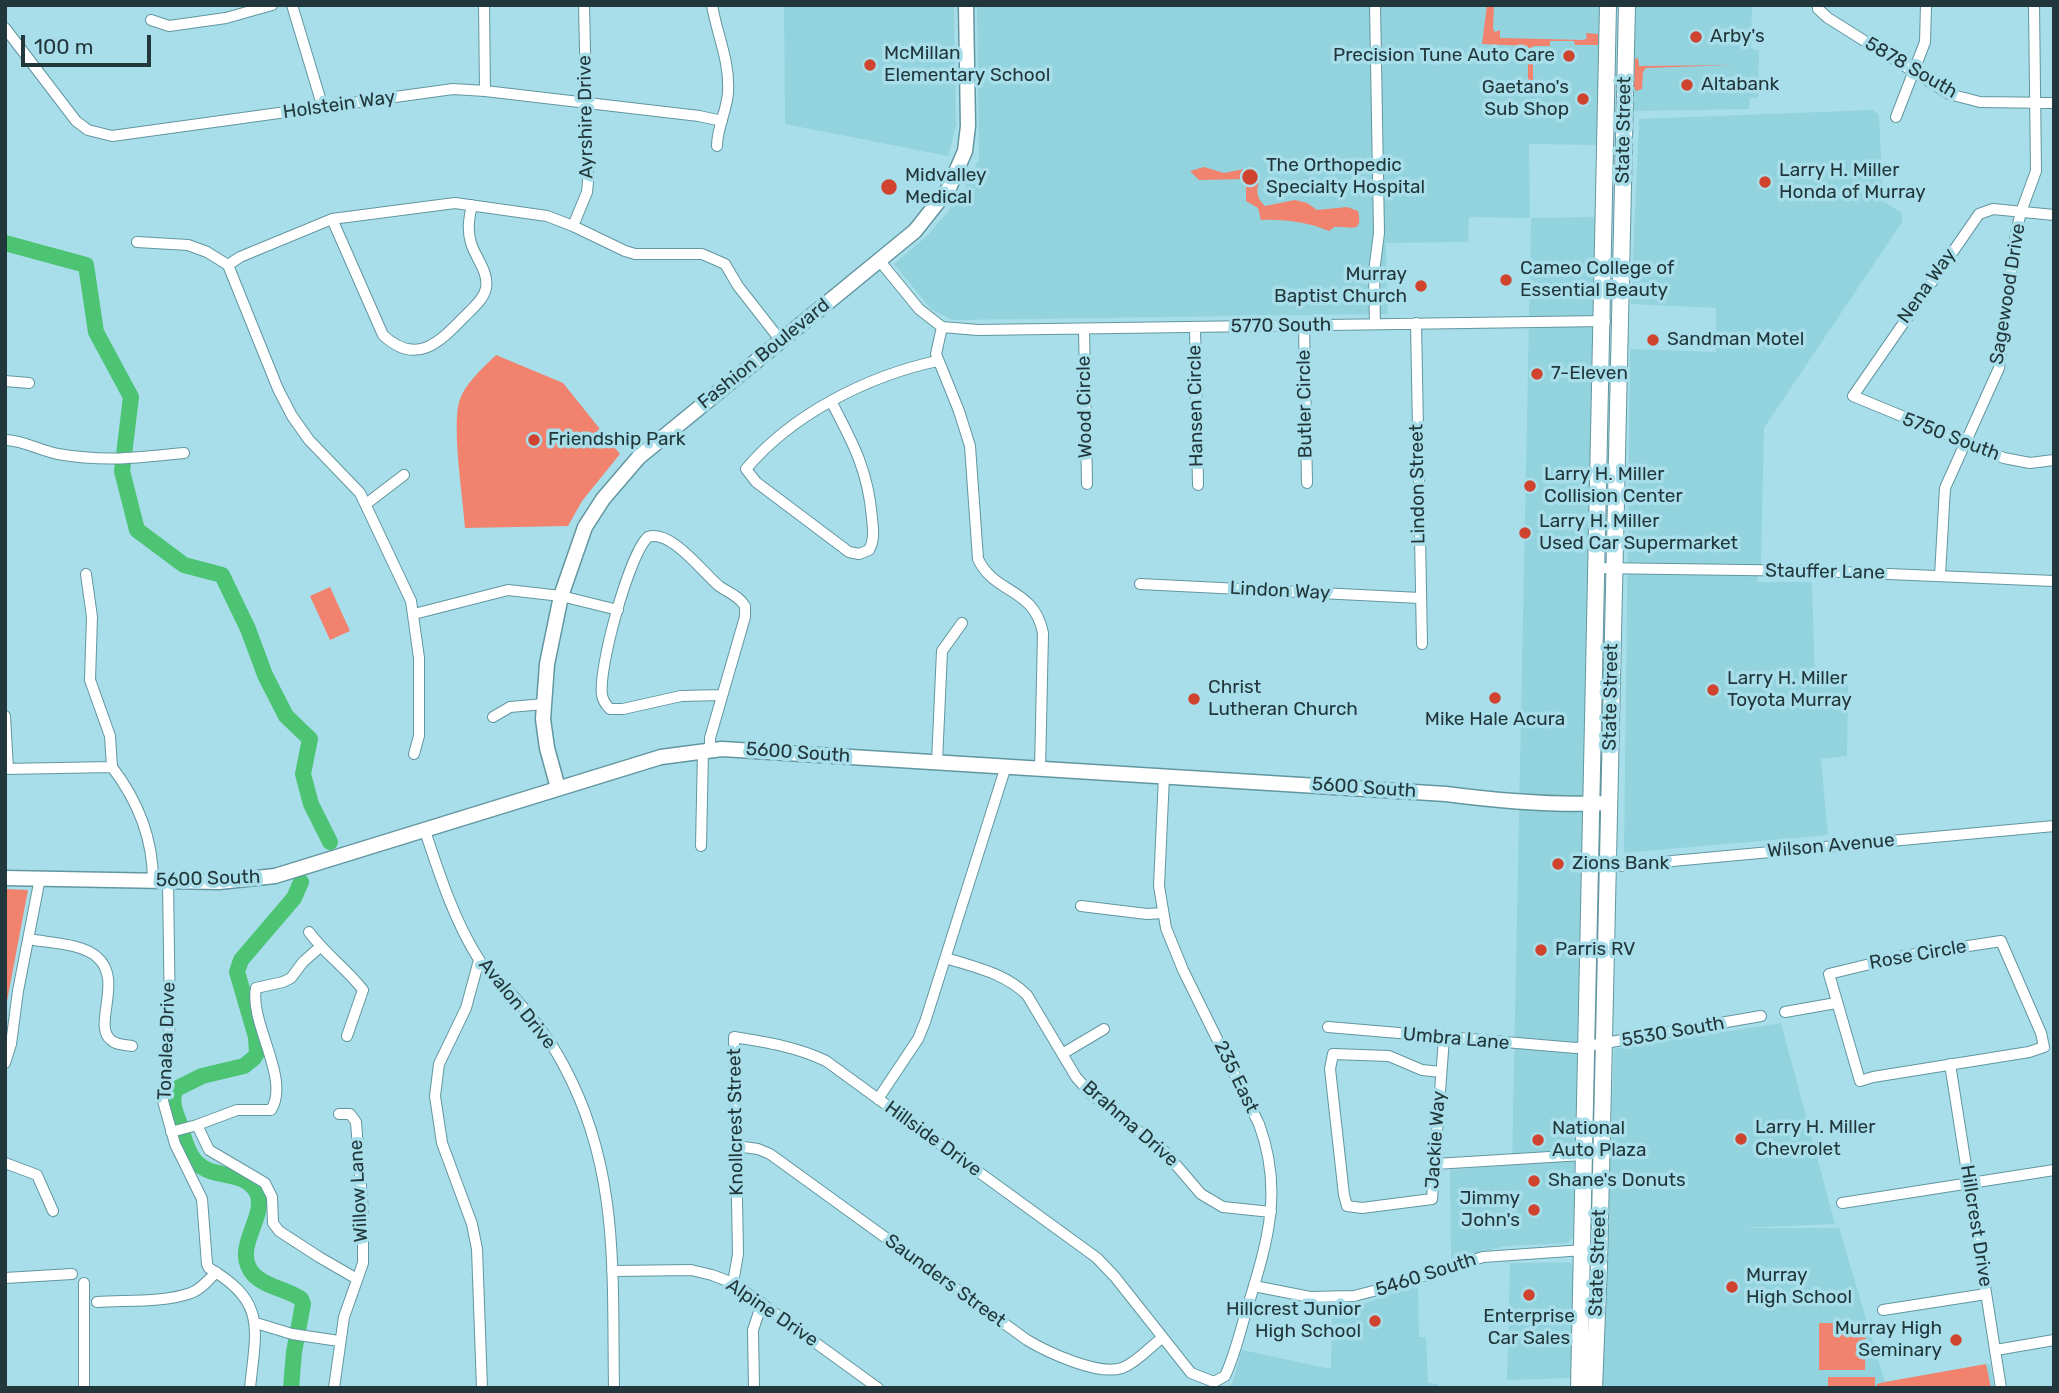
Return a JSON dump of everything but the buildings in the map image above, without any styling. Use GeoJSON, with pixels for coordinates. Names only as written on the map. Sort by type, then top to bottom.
{"type":"FeatureCollection","features":[{"type":"Feature","properties":{"kind":"main road","name":"State Street"},"geometry":{"type":"LineString","coordinates":[[1579,1388],[1608,5]]}},
{"type":"Feature","properties":{"kind":"main road","name":"State Street"},"geometry":{"type":"LineString","coordinates":[[1594,1388],[1627,5]]}},
{"type":"Feature","properties":{"kind":"street"},"geometry":{"type":"LineString","coordinates":[[151,20],[169,26],[226,18],[272,5]]}},
{"type":"Feature","properties":{"kind":"street"},"geometry":{"type":"LineString","coordinates":[[292,5],[323,108]]}},
{"type":"Feature","properties":{"kind":"street"},"geometry":{"type":"LineString","coordinates":[[484,5],[485,91]]}},
{"type":"Feature","properties":{"kind":"street","name":"Ayrshire Drive"},"geometry":{"type":"LineString","coordinates":[[573,226],[587,192],[588,182],[584,5]]}},
{"type":"Feature","properties":{"kind":"street"},"geometry":{"type":"LineString","coordinates":[[712,5],[728,74],[727,102],[717,134],[717,145]]}},
{"type":"Feature","properties":{"kind":"street","name":"Fashion Boulevard"},"geometry":{"type":"LineString","coordinates":[[558,788],[547,748],[544,704],[547,664],[561,596],[585,527],[623,473],[660,439],[880,260],[928,217],[949,188],[961,162],[968,126],[966,5]]}},
{"type":"Feature","properties":{"kind":"street"},"geometry":{"type":"LineString","coordinates":[[1375,5],[1379,233],[1374,272],[1375,324]]}},
{"type":"Feature","properties":{"kind":"street"},"geometry":{"type":"LineString","coordinates":[[1896,117],[1925,42],[1926,5]]}},
{"type":"Feature","properties":{"kind":"street","name":"Sagewood Drive"},"geometry":{"type":"LineString","coordinates":[[1940,575],[1945,488],[1998,368],[2021,212],[2036,171],[2034,5]]}},
{"type":"Feature","properties":{"kind":"street","name":"5878 South"},"geometry":{"type":"LineString","coordinates":[[1818,7],[1828,18],[1949,93],[1965,99],[1998,103],[2054,103]]}},
{"type":"Feature","properties":{"kind":"street","name":"Holstein Way"},"geometry":{"type":"LineString","coordinates":[[5,28],[76,121],[88,130],[100,134],[127,135],[453,89],[586,102],[722,121]]}},
{"type":"Feature","properties":{"kind":"street"},"geometry":{"type":"LineString","coordinates":[[228,265],[332,219],[439,204],[471,205],[548,216],[635,254],[702,254],[725,264],[738,286],[781,341]]}},
{"type":"Feature","properties":{"kind":"street"},"geometry":{"type":"LineString","coordinates":[[332,219],[383,335],[397,346],[415,350],[436,344],[479,302],[487,285],[486,276],[470,241],[468,224],[471,205]]}},
{"type":"Feature","properties":{"kind":"street","name":"Nena Way"},"geometry":{"type":"LineString","coordinates":[[1853,396],[1979,214],[1993,209],[2021,212]]}},
{"type":"Feature","properties":{"kind":"street"},"geometry":{"type":"LineString","coordinates":[[2021,212],[2054,215]]}},
{"type":"Feature","properties":{"kind":"street"},"geometry":{"type":"LineString","coordinates":[[137,242],[188,245],[228,265],[278,389],[292,416],[309,440],[352,483],[366,504],[411,601],[414,614],[419,658],[419,736],[414,754]]}},
{"type":"Feature","properties":{"kind":"street"},"geometry":{"type":"LineString","coordinates":[[880,260],[919,309],[942,327],[937,341],[937,361],[959,411],[970,446],[978,559],[988,575],[1026,600],[1040,619],[1043,633],[1040,769]]}},
{"type":"Feature","properties":{"kind":"street","name":"5770 South"},"geometry":{"type":"LineString","coordinates":[[942,327],[978,330],[1620,321]]}},
{"type":"Feature","properties":{"kind":"street","name":"Lindon Street"},"geometry":{"type":"LineString","coordinates":[[1416,323],[1422,644]]}},
{"type":"Feature","properties":{"kind":"street","name":"Butler Circle"},"geometry":{"type":"LineString","coordinates":[[1304,325],[1307,483]]}},
{"type":"Feature","properties":{"kind":"street","name":"Hansen Circle"},"geometry":{"type":"LineString","coordinates":[[1195,328],[1198,485]]}},
{"type":"Feature","properties":{"kind":"street","name":"Wood Circle"},"geometry":{"type":"LineString","coordinates":[[1084,329],[1087,484]]}},
{"type":"Feature","properties":{"kind":"street"},"geometry":{"type":"LineString","coordinates":[[831,401],[856,448],[870,492],[873,540],[869,550],[859,554],[849,552],[756,482],[746,469],[757,456],[810,413],[831,401],[850,391],[937,361]]}},
{"type":"Feature","properties":{"kind":"street"},"geometry":{"type":"LineString","coordinates":[[5,381],[29,383]]}},
{"type":"Feature","properties":{"kind":"street","name":"5750 South"},"geometry":{"type":"LineString","coordinates":[[1853,396],[2016,461],[2030,463],[2054,460]]}},
{"type":"Feature","properties":{"kind":"street"},"geometry":{"type":"LineString","coordinates":[[5,440],[57,454],[114,460],[184,453]]}},
{"type":"Feature","properties":{"kind":"street"},"geometry":{"type":"LineString","coordinates":[[366,504],[404,475]]}},
{"type":"Feature","properties":{"kind":"street"},"geometry":{"type":"LineString","coordinates":[[701,846],[707,750],[745,617],[745,607],[736,596],[719,585],[708,572],[668,540],[654,535],[645,539],[633,561],[618,610],[602,687],[605,704],[610,709],[622,709],[681,695],[722,695]]}},
{"type":"Feature","properties":{"kind":"street","name":"Stauffer Lane"},"geometry":{"type":"LineString","coordinates":[[1595,568],[1817,571],[2054,581]]}},
{"type":"Feature","properties":{"kind":"street"},"geometry":{"type":"LineString","coordinates":[[5,716],[6,769],[112,767],[110,736],[90,680],[92,617],[86,574]]}},
{"type":"Feature","properties":{"kind":"street","name":"Lindon Way"},"geometry":{"type":"LineString","coordinates":[[1140,584],[1420,598]]}},
{"type":"Feature","properties":{"kind":"street"},"geometry":{"type":"LineString","coordinates":[[414,614],[508,590],[561,596],[618,610]]}},
{"type":"Feature","properties":{"kind":"street"},"geometry":{"type":"LineString","coordinates":[[937,762],[942,651],[962,623]]}},
{"type":"Feature","properties":{"kind":"street"},"geometry":{"type":"LineString","coordinates":[[493,717],[510,707],[544,704]]}},
{"type":"Feature","properties":{"kind":"street","name":"5600 South"},"geometry":{"type":"LineString","coordinates":[[5,878],[160,882],[242,881],[275,876],[661,757],[707,750],[734,749],[1446,793],[1487,799],[1609,803]]}},
{"type":"Feature","properties":{"kind":"street","name":"Hillside Drive"},"geometry":{"type":"LineString","coordinates":[[1006,766],[918,1039],[878,1100],[1097,1258],[1191,1373],[1214,1382],[1222,1379]]}},
{"type":"Feature","properties":{"kind":"street","name":"Tonalea Drive"},"geometry":{"type":"LineString","coordinates":[[112,767],[134,798],[153,852],[160,882],[170,1023],[163,1101],[181,1161],[202,1199],[206,1257],[209,1268],[216,1272]]}},
{"type":"Feature","properties":{"kind":"street","name":"235 East"},"geometry":{"type":"LineString","coordinates":[[1164,776],[1159,868],[1163,913],[1173,948],[1248,1100],[1266,1144],[1273,1183],[1272,1212],[1254,1286],[1231,1360],[1222,1379]]}},
{"type":"Feature","properties":{"kind":"street","name":"Wilson Avenue"},"geometry":{"type":"LineString","coordinates":[[1607,867],[2054,826]]}},
{"type":"Feature","properties":{"kind":"street","name":"Avalon Drive"},"geometry":{"type":"LineString","coordinates":[[425,831],[451,903],[479,960],[525,1008],[543,1032],[564,1066],[593,1131],[610,1215],[614,1388]]}},
{"type":"Feature","properties":{"kind":"street"},"geometry":{"type":"LineString","coordinates":[[5,1063],[11,1044],[18,991],[40,878]]}},
{"type":"Feature","properties":{"kind":"street"},"geometry":{"type":"LineString","coordinates":[[1082,906],[1147,914],[1163,913]]}},
{"type":"Feature","properties":{"kind":"street"},"geometry":{"type":"LineString","coordinates":[[309,932],[320,947],[351,974],[363,990],[347,1036]]}},
{"type":"Feature","properties":{"kind":"street"},"geometry":{"type":"LineString","coordinates":[[29,940],[72,947],[99,958],[110,987],[105,1017],[106,1034],[111,1041],[132,1046]]}},
{"type":"Feature","properties":{"kind":"street","name":"Rose Circle"},"geometry":{"type":"LineString","coordinates":[[2001,941],[2041,1033],[2044,1047],[2029,1052],[1950,1064],[1860,1081],[1829,974],[1903,956],[2001,941]]}},
{"type":"Feature","properties":{"kind":"street"},"geometry":{"type":"LineString","coordinates":[[174,1131],[237,1110],[271,1110],[277,1092],[256,988],[291,978],[303,962],[320,947]]}},
{"type":"Feature","properties":{"kind":"street","name":"Brahma Drive"},"geometry":{"type":"LineString","coordinates":[[946,958],[1006,978],[1018,986],[1027,995],[1076,1077],[1090,1093],[1165,1152],[1201,1194],[1223,1207],[1272,1212]]}},
{"type":"Feature","properties":{"kind":"street"},"geometry":{"type":"LineString","coordinates":[[479,960],[466,1008],[439,1064],[435,1096],[442,1143],[472,1224],[477,1249],[482,1388]]}},
{"type":"Feature","properties":{"kind":"street"},"geometry":{"type":"LineString","coordinates":[[1785,1012],[1836,1003]]}},
{"type":"Feature","properties":{"kind":"street","name":"5530 South"},"geometry":{"type":"LineString","coordinates":[[1585,1047],[1762,1016]]}},
{"type":"Feature","properties":{"kind":"street","name":"Umbra Lane"},"geometry":{"type":"LineString","coordinates":[[1328,1027],[1585,1047]]}},
{"type":"Feature","properties":{"kind":"street"},"geometry":{"type":"LineString","coordinates":[[1062,1054],[1104,1029]]}},
{"type":"Feature","properties":{"kind":"street","name":"Knollcrest Street"},"geometry":{"type":"LineString","coordinates":[[733,1283],[738,1254],[734,1037],[809,1053],[826,1061],[878,1100]]}},
{"type":"Feature","properties":{"kind":"street","name":"Jackie Way"},"geometry":{"type":"LineString","coordinates":[[1441,1072],[1422,1070],[1389,1056],[1333,1054],[1330,1069],[1347,1206],[1362,1208],[1432,1199],[1444,1038]]}},
{"type":"Feature","properties":{"kind":"street","name":"Hillcrest Drive"},"geometry":{"type":"LineString","coordinates":[[1950,1064],[2001,1388]]}},
{"type":"Feature","properties":{"kind":"street","name":"Willow Lane"},"geometry":{"type":"LineString","coordinates":[[334,1388],[339,1341],[347,1307],[363,1263],[356,1122],[350,1114],[339,1114]]}},
{"type":"Feature","properties":{"kind":"street","name":"Willow Lane"},"geometry":{"type":"LineString","coordinates":[[193,1126],[209,1150],[265,1183],[272,1197],[273,1223],[279,1231],[357,1279]]}},
{"type":"Feature","properties":{"kind":"street","name":"Saunders Street"},"geometry":{"type":"LineString","coordinates":[[736,1146],[758,1149],[770,1154],[1027,1340],[1052,1354],[1113,1369],[1130,1363],[1162,1338]]}},
{"type":"Feature","properties":{"kind":"street"},"geometry":{"type":"LineString","coordinates":[[1435,1164],[1583,1155]]}},
{"type":"Feature","properties":{"kind":"street"},"geometry":{"type":"LineString","coordinates":[[5,1163],[37,1175],[53,1211]]}},
{"type":"Feature","properties":{"kind":"street"},"geometry":{"type":"LineString","coordinates":[[1843,1203],[2054,1170]]}},
{"type":"Feature","properties":{"kind":"street","name":"5460 South"},"geometry":{"type":"LineString","coordinates":[[1254,1286],[1310,1297],[1354,1296],[1483,1256],[1599,1249]]}},
{"type":"Feature","properties":{"kind":"street","name":"Alpine Drive"},"geometry":{"type":"LineString","coordinates":[[612,1270],[691,1270],[733,1283],[878,1388]]}},
{"type":"Feature","properties":{"kind":"street"},"geometry":{"type":"LineString","coordinates":[[97,1302],[173,1297],[193,1292],[216,1272],[242,1293],[256,1323],[250,1388]]}},
{"type":"Feature","properties":{"kind":"street"},"geometry":{"type":"LineString","coordinates":[[5,1278],[72,1273]]}},
{"type":"Feature","properties":{"kind":"street"},"geometry":{"type":"LineString","coordinates":[[84,1283],[84,1388]]}},
{"type":"Feature","properties":{"kind":"street"},"geometry":{"type":"LineString","coordinates":[[1883,1310],[1986,1294]]}},
{"type":"Feature","properties":{"kind":"street"},"geometry":{"type":"LineString","coordinates":[[754,1388],[753,1329],[762,1303]]}},
{"type":"Feature","properties":{"kind":"street"},"geometry":{"type":"LineString","coordinates":[[256,1323],[296,1335],[339,1341]]}},
{"type":"Feature","properties":{"kind":"street"},"geometry":{"type":"LineString","coordinates":[[1996,1350],[2054,1340]]}},
{"type":"Feature","properties":{"kind":"shaded area","name":"McMillan Elementary School"},"geometry":{"type":"Polygon","coordinates":[[[784,5],[954,5],[956,125],[948,156],[785,124],[784,5]]]}},
{"type":"Feature","properties":{"kind":"shaded area","name":"The Orthopedic Specialty Hospital"},"geometry":{"type":"Polygon","coordinates":[[[977,5],[1601,5],[1598,145],[1529,144],[1530,218],[1469,217],[1468,242],[1386,243],[1388,314],[952,320],[931,309],[894,264],[928,235],[961,196],[979,159],[977,5]]]}},
{"type":"Feature","properties":{"kind":"shaded area"},"geometry":{"type":"Polygon","coordinates":[[[1487,5],[1494,5],[1493,29],[1495,32],[1500,30],[1500,38],[1584,40],[1587,38],[1586,33],[1598,34],[1598,45],[1550,41],[1550,46],[1533,46],[1533,80],[1528,80],[1528,46],[1482,44],[1487,5]]]}},
{"type":"Feature","properties":{"kind":"shaded area"},"geometry":{"type":"Polygon","coordinates":[[[1634,5],[1752,5],[1751,48],[1759,51],[1758,98],[1750,98],[1749,109],[1632,111],[1634,5]]]}},
{"type":"Feature","properties":{"kind":"shaded area"},"geometry":{"type":"Polygon","coordinates":[[[1638,58],[1639,66],[1734,65],[1646,68],[1643,72],[1642,89],[1636,91],[1635,59],[1638,58]]]}},
{"type":"Feature","properties":{"kind":"shaded area"},"geometry":{"type":"Polygon","coordinates":[[[1873,110],[1879,115],[1883,201],[1902,213],[1902,222],[1764,428],[1761,564],[1757,582],[1812,582],[1815,686],[1848,685],[1847,756],[1821,759],[1828,835],[1624,853],[1630,349],[1716,352],[1716,308],[1631,304],[1639,119],[1873,110]]]}},
{"type":"Feature","properties":{"kind":"shaded area"},"geometry":{"type":"Polygon","coordinates":[[[1204,167],[1224,173],[1249,168],[1257,171],[1260,180],[1258,194],[1265,206],[1295,200],[1307,203],[1317,210],[1347,207],[1358,211],[1359,224],[1354,228],[1334,227],[1329,231],[1296,222],[1261,220],[1258,208],[1246,201],[1246,179],[1199,180],[1190,171],[1204,167]]]}},
{"type":"Feature","properties":{"kind":"shaded area"},"geometry":{"type":"Polygon","coordinates":[[[1596,217],[1573,1237],[1568,1243],[1506,1246],[1451,1259],[1450,1170],[1512,1165],[1531,218],[1596,217]]]}},
{"type":"Feature","properties":{"kind":"shaded area","name":"Friendship Park"},"geometry":{"type":"Polygon","coordinates":[[[496,355],[563,383],[620,454],[582,501],[568,526],[465,528],[457,446],[459,402],[470,382],[496,355]]]}},
{"type":"Feature","properties":{"kind":"shaded area"},"geometry":{"type":"Polygon","coordinates":[[[330,587],[350,631],[330,640],[310,596],[330,587]]]}},
{"type":"Feature","properties":{"kind":"shaded area"},"geometry":{"type":"Polygon","coordinates":[[[5,889],[28,890],[5,1012],[5,889]]]}},
{"type":"Feature","properties":{"kind":"shaded area"},"geometry":{"type":"Polygon","coordinates":[[[1781,1023],[1835,1224],[1739,1228],[1839,1228],[1885,1382],[1990,1364],[1994,1388],[1602,1388],[1614,1049],[1781,1023]]]}},
{"type":"Feature","properties":{"kind":"shaded area"},"geometry":{"type":"Polygon","coordinates":[[[1510,1263],[1571,1263],[1573,1268],[1572,1378],[1507,1380],[1510,1263]]]}},
{"type":"Feature","properties":{"kind":"shaded area","name":"Hillcrest Junior High School"},"geometry":{"type":"Polygon","coordinates":[[[1418,1285],[1419,1337],[1426,1337],[1428,1383],[1438,1384],[1438,1388],[1226,1388],[1232,1384],[1242,1350],[1331,1369],[1332,1304],[1365,1303],[1418,1285]]]}},
{"type":"Feature","properties":{"kind":"shaded area"},"geometry":{"type":"Polygon","coordinates":[[[1819,1323],[1866,1323],[1865,1370],[1819,1370],[1819,1323]]]}},
{"type":"Feature","properties":{"kind":"shaded area"},"geometry":{"type":"Polygon","coordinates":[[[1986,1364],[1991,1388],[1877,1388],[1877,1384],[1885,1382],[1986,1364]]]}},
{"type":"Feature","properties":{"kind":"shaded area"},"geometry":{"type":"Polygon","coordinates":[[[1828,1377],[1875,1377],[1875,1388],[1828,1388],[1828,1377]]]}},
{"type":"Feature","properties":{"kind":"waterway"},"geometry":{"type":"LineString","coordinates":[[5,243],[86,265],[96,332],[131,397],[122,471],[137,530],[184,565],[222,575],[248,629],[265,675],[286,716],[310,739],[303,774],[311,804],[330,842]]}},
{"type":"Feature","properties":{"kind":"waterway"},"geometry":{"type":"LineString","coordinates":[[291,1388],[294,1352],[303,1304],[301,1299],[265,1283],[254,1275],[246,1255],[258,1212],[257,1193],[245,1181],[212,1171],[197,1163],[186,1145],[173,1097],[176,1089],[202,1076],[244,1066],[257,1053],[256,1037],[237,972],[241,960],[294,898],[301,882]]}},
{"type":"Feature","properties":{"kind":"place","name":"Arby's"},"geometry":{"type":"Point","coordinates":[1696,37]}},
{"type":"Feature","properties":{"kind":"place","name":"Precision Tune Auto Care"},"geometry":{"type":"Point","coordinates":[1569,56]}},
{"type":"Feature","properties":{"kind":"place","name":"McMillan Elementary School"},"geometry":{"type":"Point","coordinates":[870,65]}},
{"type":"Feature","properties":{"kind":"place","name":"Altabank"},"geometry":{"type":"Point","coordinates":[1687,85]}},
{"type":"Feature","properties":{"kind":"place","name":"Gaetano's Sub Shop"},"geometry":{"type":"Point","coordinates":[1583,99]}},
{"type":"Feature","properties":{"kind":"place","name":"The Orthopedic Specialty Hospital"},"geometry":{"type":"Point","coordinates":[1250,177]}},
{"type":"Feature","properties":{"kind":"place","name":"Larry H. Miller Honda of Murray"},"geometry":{"type":"Point","coordinates":[1765,182]}},
{"type":"Feature","properties":{"kind":"place","name":"Midvalley Medical"},"geometry":{"type":"Point","coordinates":[889,187]}},
{"type":"Feature","properties":{"kind":"place","name":"Cameo College of Essential Beauty"},"geometry":{"type":"Point","coordinates":[1506,280]}},
{"type":"Feature","properties":{"kind":"place","name":"Murray Baptist Church"},"geometry":{"type":"Point","coordinates":[1421,286]}},
{"type":"Feature","properties":{"kind":"place","name":"Sandman Motel"},"geometry":{"type":"Point","coordinates":[1653,340]}},
{"type":"Feature","properties":{"kind":"place","name":"7-Eleven"},"geometry":{"type":"Point","coordinates":[1537,374]}},
{"type":"Feature","properties":{"kind":"place","name":"Friendship Park"},"geometry":{"type":"Point","coordinates":[534,440]}},
{"type":"Feature","properties":{"kind":"place","name":"Larry H. Miller Collision Center"},"geometry":{"type":"Point","coordinates":[1530,486]}},
{"type":"Feature","properties":{"kind":"place","name":"Larry H. Miller Used Car Supermarket"},"geometry":{"type":"Point","coordinates":[1525,533]}},
{"type":"Feature","properties":{"kind":"place","name":"Larry H. Miller Toyota Murray"},"geometry":{"type":"Point","coordinates":[1713,690]}},
{"type":"Feature","properties":{"kind":"place","name":"Mike Hale Acura"},"geometry":{"type":"Point","coordinates":[1495,698]}},
{"type":"Feature","properties":{"kind":"place","name":"Christ Lutheran Church"},"geometry":{"type":"Point","coordinates":[1194,699]}},
{"type":"Feature","properties":{"kind":"place","name":"Zions Bank"},"geometry":{"type":"Point","coordinates":[1558,864]}},
{"type":"Feature","properties":{"kind":"place","name":"Parris RV"},"geometry":{"type":"Point","coordinates":[1541,950]}},
{"type":"Feature","properties":{"kind":"place","name":"Larry H. Miller Chevrolet"},"geometry":{"type":"Point","coordinates":[1741,1139]}},
{"type":"Feature","properties":{"kind":"place","name":"National Auto Plaza"},"geometry":{"type":"Point","coordinates":[1538,1140]}},
{"type":"Feature","properties":{"kind":"place","name":"Shane's Donuts"},"geometry":{"type":"Point","coordinates":[1534,1181]}},
{"type":"Feature","properties":{"kind":"place","name":"Jimmy John's"},"geometry":{"type":"Point","coordinates":[1534,1210]}},
{"type":"Feature","properties":{"kind":"place","name":"Murray High School"},"geometry":{"type":"Point","coordinates":[1732,1287]}},
{"type":"Feature","properties":{"kind":"place","name":"Enterprise Car Sales"},"geometry":{"type":"Point","coordinates":[1529,1295]}},
{"type":"Feature","properties":{"kind":"place","name":"Hillcrest Junior High School"},"geometry":{"type":"Point","coordinates":[1375,1321]}},
{"type":"Feature","properties":{"kind":"place","name":"Murray High Seminary"},"geometry":{"type":"Point","coordinates":[1956,1340]}}]}
